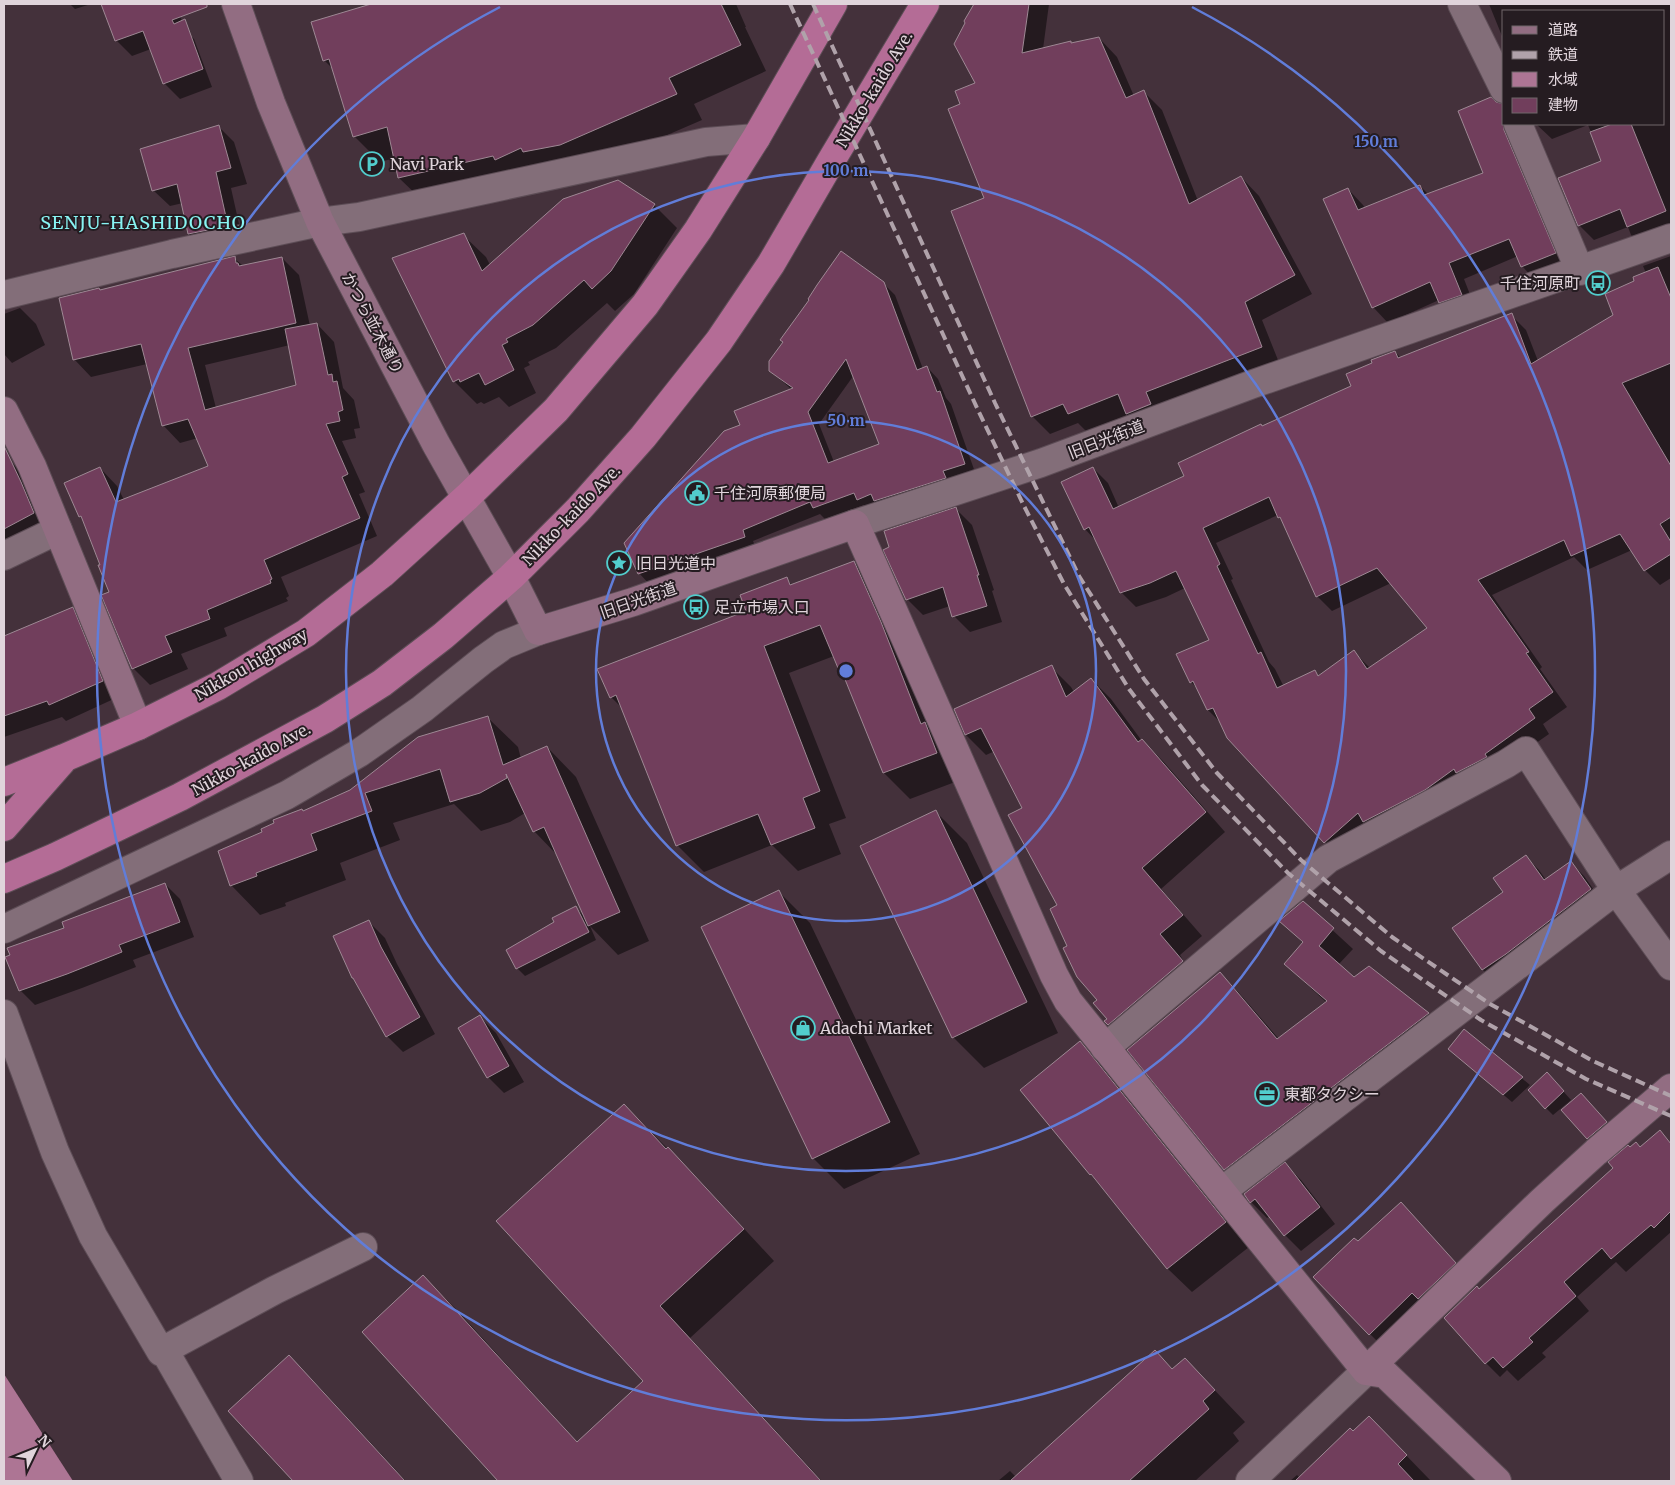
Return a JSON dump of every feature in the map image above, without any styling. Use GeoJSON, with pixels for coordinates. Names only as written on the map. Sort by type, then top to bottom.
{"type":"FeatureCollection","features":[{"type":"Feature","properties":{"kind":"highway"},"geometry":{"type":"LineString","coordinates":[[467,497],[556,410],[644,305],[698,230],[756,138],[834,4]]}},
{"type":"Feature","properties":{"kind":"highway","name":"Nikko-kaido Ave."},"geometry":{"type":"LineString","coordinates":[[4,879],[55,857],[180,797],[325,718],[382,683],[443,636],[511,577],[578,510],[643,437],[719,340],[771,264],[925,4]]}},
{"type":"Feature","properties":{"kind":"highway","name":"Nikkou highway"},"geometry":{"type":"LineString","coordinates":[[4,782],[138,726],[218,686],[306,633],[382,574],[467,497]]}},
{"type":"Feature","properties":{"kind":"highway"},"geometry":{"type":"LineString","coordinates":[[4,827],[64,758]]}},
{"type":"Feature","properties":{"kind":"street","name":"かつら並木通り"},"geometry":{"type":"LineString","coordinates":[[236,4],[271,103],[320,222],[436,444],[511,577],[538,631]]}},
{"type":"Feature","properties":{"kind":"street"},"geometry":{"type":"LineString","coordinates":[[1462,4],[1502,85]]}},
{"type":"Feature","properties":{"kind":"street"},"geometry":{"type":"LineString","coordinates":[[1518,125],[1580,271]]}},
{"type":"Feature","properties":{"kind":"street"},"geometry":{"type":"LineString","coordinates":[[4,295],[172,254],[320,222],[359,217],[706,142],[756,138]]}},
{"type":"Feature","properties":{"kind":"street","name":"旧日光街道"},"geometry":{"type":"LineString","coordinates":[[538,631],[633,602],[855,524],[1041,463],[1253,384],[1671,238]]}},
{"type":"Feature","properties":{"kind":"street"},"geometry":{"type":"LineString","coordinates":[[4,411],[32,466],[138,726]]}},
{"type":"Feature","properties":{"kind":"street"},"geometry":{"type":"LineString","coordinates":[[855,524],[1054,975],[1068,1002],[1366,1371],[1385,1374],[1497,1481]]}},
{"type":"Feature","properties":{"kind":"street"},"geometry":{"type":"LineString","coordinates":[[4,556],[58,530]]}},
{"type":"Feature","properties":{"kind":"street"},"geometry":{"type":"LineString","coordinates":[[4,929],[287,795],[359,753],[422,709],[504,645],[538,631]]}},
{"type":"Feature","properties":{"kind":"street"},"geometry":{"type":"LineString","coordinates":[[1106,1048],[1328,859],[1506,764],[1526,751],[1616,890],[1671,966]]}},
{"type":"Feature","properties":{"kind":"street"},"geometry":{"type":"LineString","coordinates":[[1222,1191],[1616,890],[1671,855]]}},
{"type":"Feature","properties":{"kind":"street"},"geometry":{"type":"LineString","coordinates":[[4,1014],[55,1152],[92,1236],[161,1352],[275,1290],[363,1247]]}},
{"type":"Feature","properties":{"kind":"street"},"geometry":{"type":"LineString","coordinates":[[1250,1481],[1542,1201],[1671,1088]]}},
{"type":"Feature","properties":{"kind":"street"},"geometry":{"type":"LineString","coordinates":[[164,1350],[239,1481]]}},
{"type":"Feature","properties":{"kind":"water"},"geometry":{"type":"Polygon","coordinates":[[[4,1374],[73,1481],[4,1481],[4,1374]]]}},
{"type":"Feature","properties":{"kind":"building"},"geometry":{"type":"Polygon","coordinates":[[[101,4],[207,4],[207,7],[172,20],[174,24],[185,19],[203,69],[163,84],[143,31],[115,41],[101,4]]]}},
{"type":"Feature","properties":{"kind":"building"},"geometry":{"type":"Polygon","coordinates":[[[371,4],[721,4],[741,45],[669,78],[677,94],[560,145],[523,152],[521,148],[495,160],[493,156],[398,178],[387,127],[353,137],[329,59],[323,61],[311,22],[371,4]]]}},
{"type":"Feature","properties":{"kind":"building"},"geometry":{"type":"Polygon","coordinates":[[[974,4],[1029,4],[1022,53],[1071,41],[1071,43],[1099,37],[1126,98],[1144,90],[1189,204],[1241,176],[1295,275],[1245,302],[1262,347],[1146,392],[1151,404],[1126,414],[1118,394],[1068,414],[1063,404],[1031,417],[951,211],[984,198],[948,109],[960,104],[955,91],[975,83],[954,44],[974,4]]]}},
{"type":"Feature","properties":{"kind":"building"},"geometry":{"type":"Polygon","coordinates":[[[1491,97],[1496,102],[1502,104],[1502,125],[1504,125],[1504,130],[1556,253],[1521,267],[1509,239],[1449,263],[1462,295],[1439,303],[1430,282],[1372,308],[1323,199],[1348,188],[1358,210],[1420,185],[1424,195],[1483,173],[1458,111],[1491,97]]]}},
{"type":"Feature","properties":{"kind":"building"},"geometry":{"type":"Polygon","coordinates":[[[219,125],[231,168],[216,172],[228,226],[188,234],[177,184],[152,191],[140,149],[219,125]]]}},
{"type":"Feature","properties":{"kind":"building"},"geometry":{"type":"Polygon","coordinates":[[[1609,125],[1631,125],[1666,211],[1627,227],[1620,209],[1578,226],[1558,178],[1601,161],[1590,132],[1609,125]]]}},
{"type":"Feature","properties":{"kind":"building"},"geometry":{"type":"Polygon","coordinates":[[[618,180],[655,204],[611,271],[592,289],[584,280],[533,325],[506,339],[508,342],[502,345],[514,370],[485,385],[479,373],[460,382],[459,379],[453,382],[392,258],[464,233],[482,271],[563,199],[618,180]]]}},
{"type":"Feature","properties":{"kind":"building"},"geometry":{"type":"Polygon","coordinates":[[[841,251],[884,282],[917,370],[927,366],[937,392],[940,391],[965,464],[943,471],[946,478],[874,501],[871,494],[857,500],[854,493],[813,508],[810,502],[743,530],[745,537],[638,574],[624,543],[724,431],[740,425],[734,411],[793,388],[769,371],[769,361],[783,342],[780,340],[809,300],[817,285],[841,251]],[[846,359],[808,412],[828,463],[879,444],[846,359]]]}},
{"type":"Feature","properties":{"kind":"building"},"geometry":{"type":"Polygon","coordinates":[[[235,256],[236,263],[239,266],[282,257],[296,323],[188,348],[205,410],[296,385],[285,329],[317,323],[328,375],[332,374],[333,382],[337,381],[343,410],[338,412],[340,421],[326,424],[348,474],[342,477],[360,518],[264,560],[272,579],[270,580],[271,583],[207,610],[210,619],[165,636],[172,652],[132,669],[101,595],[109,592],[98,565],[100,565],[81,516],[79,517],[64,483],[100,467],[116,502],[208,466],[188,419],[162,426],[141,344],[73,360],[59,298],[99,288],[100,290],[235,256]]]}},
{"type":"Feature","properties":{"kind":"building"},"geometry":{"type":"Polygon","coordinates":[[[1658,267],[1671,298],[1671,363],[1622,383],[1671,466],[1671,517],[1660,524],[1671,542],[1671,554],[1644,571],[1620,534],[1571,556],[1564,540],[1478,580],[1529,652],[1526,653],[1553,692],[1529,709],[1535,718],[1485,754],[1487,757],[1456,773],[1454,769],[1425,790],[1363,822],[1358,813],[1324,843],[1227,738],[1213,708],[1207,710],[1193,681],[1190,683],[1176,654],[1209,640],[1176,571],[1150,583],[1120,593],[1089,527],[1084,530],[1061,482],[1093,467],[1113,509],[1184,476],[1178,463],[1261,424],[1262,426],[1351,386],[1346,374],[1372,363],[1371,360],[1395,351],[1398,358],[1512,313],[1531,364],[1613,315],[1605,294],[1634,281],[1633,277],[1658,267]],[[1269,497],[1203,528],[1220,564],[1217,566],[1258,654],[1261,652],[1277,688],[1315,670],[1318,676],[1354,650],[1367,669],[1427,628],[1377,568],[1316,597],[1280,517],[1278,518],[1269,497]]]}},
{"type":"Feature","properties":{"kind":"building"},"geometry":{"type":"Polygon","coordinates":[[[4,446],[34,513],[4,529],[4,446]]]}},
{"type":"Feature","properties":{"kind":"building"},"geometry":{"type":"Polygon","coordinates":[[[956,507],[979,575],[977,575],[987,606],[952,617],[943,587],[906,600],[883,550],[889,547],[884,531],[956,507]]]}},
{"type":"Feature","properties":{"kind":"building"},"geometry":{"type":"Polygon","coordinates":[[[854,561],[881,622],[921,724],[925,722],[937,753],[883,773],[840,667],[838,668],[820,625],[764,646],[820,791],[803,798],[815,828],[771,845],[758,814],[676,846],[616,695],[610,698],[597,669],[746,611],[740,595],[787,577],[790,585],[854,561]]]}},
{"type":"Feature","properties":{"kind":"building"},"geometry":{"type":"Polygon","coordinates":[[[73,607],[103,681],[49,705],[47,701],[4,716],[4,636],[73,607]]]}},
{"type":"Feature","properties":{"kind":"building"},"geometry":{"type":"Polygon","coordinates":[[[1052,665],[1066,697],[1091,678],[1138,742],[1142,739],[1206,812],[1142,868],[1183,915],[1160,934],[1183,961],[1108,1025],[1104,1021],[1107,1019],[1093,1003],[1097,1000],[1077,977],[1063,948],[1067,946],[1050,909],[1057,905],[1008,815],[1022,808],[981,728],[965,735],[954,709],[1052,665]]]}},
{"type":"Feature","properties":{"kind":"building"},"geometry":{"type":"Polygon","coordinates":[[[488,716],[503,765],[547,746],[620,912],[588,926],[544,827],[533,832],[506,774],[507,778],[480,793],[450,802],[440,769],[365,793],[372,811],[311,834],[317,850],[256,873],[257,876],[230,886],[218,851],[262,832],[261,829],[274,823],[273,820],[302,809],[303,811],[350,790],[418,737],[488,716]]]}},
{"type":"Feature","properties":{"kind":"building"},"geometry":{"type":"Polygon","coordinates":[[[936,810],[1027,1002],[952,1038],[860,846],[936,810]]]}},
{"type":"Feature","properties":{"kind":"building"},"geometry":{"type":"Polygon","coordinates":[[[1526,855],[1544,880],[1571,861],[1591,889],[1482,970],[1452,928],[1503,892],[1493,878],[1526,855]]]}},
{"type":"Feature","properties":{"kind":"building"},"geometry":{"type":"Polygon","coordinates":[[[165,883],[180,922],[119,945],[122,952],[19,991],[5,957],[10,955],[7,948],[64,928],[62,922],[165,883]]]}},
{"type":"Feature","properties":{"kind":"building"},"geometry":{"type":"Polygon","coordinates":[[[779,890],[890,1122],[812,1159],[701,927],[779,890]]]}},
{"type":"Feature","properties":{"kind":"building"},"geometry":{"type":"Polygon","coordinates":[[[1303,901],[1334,928],[1319,946],[1354,977],[1369,966],[1429,1013],[1224,1170],[1127,1050],[1220,972],[1277,1039],[1327,1001],[1284,964],[1303,942],[1279,921],[1303,901]]]}},
{"type":"Feature","properties":{"kind":"building"},"geometry":{"type":"Polygon","coordinates":[[[576,906],[589,932],[516,969],[506,950],[554,922],[552,918],[576,906]]]}},
{"type":"Feature","properties":{"kind":"building"},"geometry":{"type":"Polygon","coordinates":[[[369,920],[381,947],[420,1017],[386,1037],[352,978],[333,936],[369,920]]]}},
{"type":"Feature","properties":{"kind":"building"},"geometry":{"type":"Polygon","coordinates":[[[480,1015],[509,1066],[487,1078],[458,1028],[480,1015]]]}},
{"type":"Feature","properties":{"kind":"building"},"geometry":{"type":"Polygon","coordinates":[[[1464,1029],[1523,1077],[1503,1095],[1448,1049],[1464,1029]]]}},
{"type":"Feature","properties":{"kind":"building"},"geometry":{"type":"Polygon","coordinates":[[[1080,1041],[1226,1222],[1167,1269],[1091,1174],[1020,1090],[1080,1041]]]}},
{"type":"Feature","properties":{"kind":"building"},"geometry":{"type":"Polygon","coordinates":[[[1547,1072],[1564,1091],[1545,1109],[1528,1090],[1547,1072]]]}},
{"type":"Feature","properties":{"kind":"building"},"geometry":{"type":"Polygon","coordinates":[[[1581,1093],[1607,1122],[1587,1139],[1561,1110],[1581,1093]]]}},
{"type":"Feature","properties":{"kind":"building"},"geometry":{"type":"Polygon","coordinates":[[[624,1104],[666,1149],[668,1147],[744,1229],[660,1306],[821,1481],[498,1481],[362,1332],[423,1275],[577,1442],[643,1381],[496,1221],[624,1104]]]}},
{"type":"Feature","properties":{"kind":"building"},"geometry":{"type":"Polygon","coordinates":[[[1660,1130],[1671,1144],[1671,1211],[1654,1228],[1651,1225],[1611,1259],[1602,1248],[1564,1282],[1576,1296],[1529,1338],[1533,1342],[1503,1368],[1493,1357],[1485,1364],[1444,1318],[1477,1286],[1479,1289],[1613,1168],[1608,1162],[1628,1145],[1630,1147],[1636,1142],[1640,1147],[1660,1130]]]}},
{"type":"Feature","properties":{"kind":"building"},"geometry":{"type":"Polygon","coordinates":[[[1285,1162],[1320,1207],[1284,1236],[1255,1199],[1250,1203],[1244,1194],[1285,1162]]]}},
{"type":"Feature","properties":{"kind":"building"},"geometry":{"type":"Polygon","coordinates":[[[1401,1202],[1456,1263],[1418,1299],[1412,1293],[1369,1335],[1313,1277],[1354,1238],[1358,1241],[1401,1202]]]}},
{"type":"Feature","properties":{"kind":"building"},"geometry":{"type":"Polygon","coordinates":[[[1155,1350],[1172,1369],[1185,1358],[1215,1390],[1203,1401],[1209,1409],[1129,1481],[1010,1481],[1155,1350]]]}},
{"type":"Feature","properties":{"kind":"building"},"geometry":{"type":"Polygon","coordinates":[[[289,1355],[405,1481],[293,1481],[228,1411],[289,1355]]]}},
{"type":"Feature","properties":{"kind":"building"},"geometry":{"type":"Polygon","coordinates":[[[1369,1416],[1407,1455],[1398,1464],[1414,1481],[1295,1481],[1350,1428],[1353,1431],[1369,1416]]]}},
{"type":"Feature","properties":{"kind":"railway"},"geometry":{"type":"LineString","coordinates":[[790,4],[978,410],[1064,584],[1129,689],[1202,785],[1288,873],[1381,951],[1481,1020],[1586,1079],[1671,1116]]}},
{"type":"Feature","properties":{"kind":"railway"},"geometry":{"type":"LineString","coordinates":[[813,4],[995,403],[1079,576],[1144,679],[1217,773],[1301,860],[1392,937],[1490,1004],[1593,1061],[1671,1096]]}},
{"type":"Feature","properties":{"kind":"place","name":"Navi Park"},"geometry":{"type":"Point","coordinates":[372,164]}},
{"type":"Feature","properties":{"kind":"place","name":"千住河原町"},"geometry":{"type":"Point","coordinates":[1598,283]}},
{"type":"Feature","properties":{"kind":"place","name":"千住河原郵便局"},"geometry":{"type":"Point","coordinates":[697,493]}},
{"type":"Feature","properties":{"kind":"place","name":"旧日光道中"},"geometry":{"type":"Point","coordinates":[619,563]}},
{"type":"Feature","properties":{"kind":"place","name":"足立市場入口"},"geometry":{"type":"Point","coordinates":[696,607]}},
{"type":"Feature","properties":{"kind":"place","name":"Adachi Market"},"geometry":{"type":"Point","coordinates":[803,1028]}},
{"type":"Feature","properties":{"kind":"place","name":"東都タクシー"},"geometry":{"type":"Point","coordinates":[1267,1094]}},
{"type":"Feature","properties":{"kind":"district","name":"SENJU-HASHIDOCHO"},"geometry":{"type":"Point","coordinates":[143,223]}}]}
